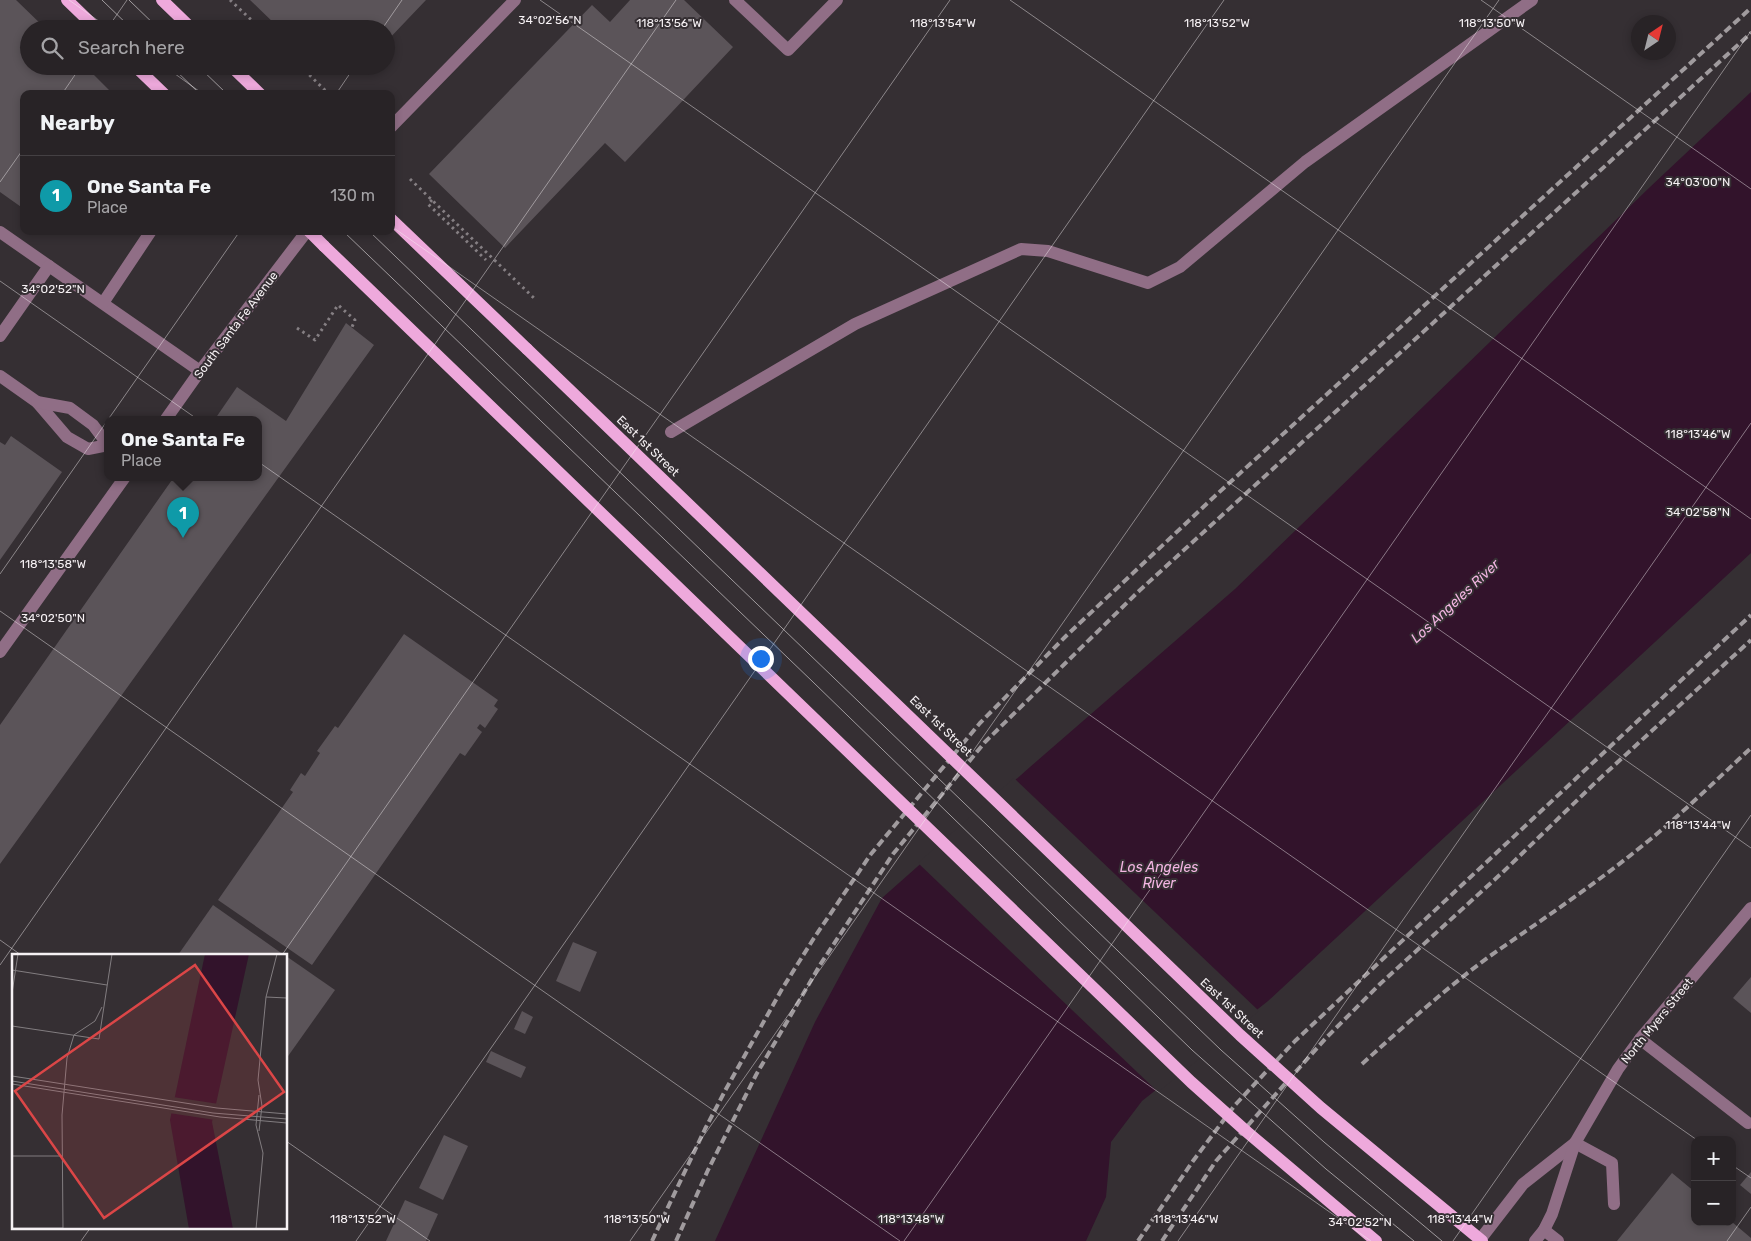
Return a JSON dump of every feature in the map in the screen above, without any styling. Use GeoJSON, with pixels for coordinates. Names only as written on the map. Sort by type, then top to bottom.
{"type":"FeatureCollection","features":[{"type":"Feature","properties":{"kind":"main road"},"geometry":{"type":"LineString","coordinates":[[67,0],[87,20]]}},
{"type":"Feature","properties":{"kind":"main road"},"geometry":{"type":"LineString","coordinates":[[162,0],[182,20]]}},
{"type":"Feature","properties":{"kind":"main road"},"geometry":{"type":"LineString","coordinates":[[144,75],[160,90]]}},
{"type":"Feature","properties":{"kind":"main road"},"geometry":{"type":"LineString","coordinates":[[241,75],[256,90]]}},
{"type":"Feature","properties":{"kind":"main road","name":"East 1st Street"},"geometry":{"type":"LineString","coordinates":[[395,223],[917,722],[1240,1035],[1321,1108],[1480,1241]]}},
{"type":"Feature","properties":{"kind":"main road"},"geometry":{"type":"LineString","coordinates":[[312,235],[1178,1069],[1247,1132],[1376,1241]]}},
{"type":"Feature","properties":{"kind":"street"},"geometry":{"type":"LineString","coordinates":[[395,123],[515,0]]}},
{"type":"Feature","properties":{"kind":"street"},"geometry":{"type":"LineString","coordinates":[[735,0],[788,50],[837,0]]}},
{"type":"Feature","properties":{"kind":"street"},"geometry":{"type":"LineString","coordinates":[[671,432],[855,324],[1021,249],[1048,251],[1148,283],[1180,267],[1305,162],[1532,0]]}},
{"type":"Feature","properties":{"kind":"street"},"geometry":{"type":"LineString","coordinates":[[0,232],[200,371]]}},
{"type":"Feature","properties":{"kind":"street"},"geometry":{"type":"LineString","coordinates":[[103,303],[148,235]]}},
{"type":"Feature","properties":{"kind":"street","name":"South Santa Fe Avenue"},"geometry":{"type":"LineString","coordinates":[[168,416],[200,371],[305,235]]}},
{"type":"Feature","properties":{"kind":"street"},"geometry":{"type":"LineString","coordinates":[[0,336],[48,266]]}},
{"type":"Feature","properties":{"kind":"street"},"geometry":{"type":"LineString","coordinates":[[0,376],[37,402],[67,437],[88,449],[104,446]]}},
{"type":"Feature","properties":{"kind":"street"},"geometry":{"type":"LineString","coordinates":[[37,402],[70,408],[93,425],[104,440]]}},
{"type":"Feature","properties":{"kind":"street"},"geometry":{"type":"LineString","coordinates":[[2,644],[122,481]]}},
{"type":"Feature","properties":{"kind":"street","name":"North Myers Street"},"geometry":{"type":"LineString","coordinates":[[1535,1241],[1544,1230],[1552,1214],[1575,1143],[1618,1069],[1640,1039],[1751,908]]}},
{"type":"Feature","properties":{"kind":"street"},"geometry":{"type":"LineString","coordinates":[[1640,1039],[1748,1124]]}},
{"type":"Feature","properties":{"kind":"street"},"geometry":{"type":"LineString","coordinates":[[1575,1143],[1612,1163],[1614,1204]]}},
{"type":"Feature","properties":{"kind":"street","name":"North Myers Street"},"geometry":{"type":"LineString","coordinates":[[1480,1241],[1523,1184],[1575,1143]]}},
{"type":"Feature","properties":{"kind":"street"},"geometry":{"type":"LineString","coordinates":[[1544,1230],[1558,1241]]}},
{"type":"Feature","properties":{"kind":"path"},"geometry":{"type":"LineString","coordinates":[[230,0],[251,20]]}},
{"type":"Feature","properties":{"kind":"path"},"geometry":{"type":"LineString","coordinates":[[309,75],[325,90]]}},
{"type":"Feature","properties":{"kind":"path"},"geometry":{"type":"LineString","coordinates":[[410,179],[536,300]]}},
{"type":"Feature","properties":{"kind":"path"},"geometry":{"type":"LineString","coordinates":[[432,200],[428,204],[486,260]]}},
{"type":"Feature","properties":{"kind":"path"},"geometry":{"type":"LineString","coordinates":[[297,328],[314,340],[338,304],[355,320],[352,327]]}},
{"type":"Feature","properties":{"kind":"water","name":"Los Angeles River"},"geometry":{"type":"Polygon","coordinates":[[[1751,92],[1751,553],[1268,1001],[1142,1101],[1111,1142],[1106,1197],[1086,1241],[715,1241],[815,1022],[882,898],[1235,589],[1650,187],[1751,92]]]}},
{"type":"Feature","properties":{"kind":"pier"},"geometry":{"type":"Polygon","coordinates":[[[1014,778],[1259,1011],[1158,1092],[918,863],[1014,778]]]}},
{"type":"Feature","properties":{"kind":"building"},"geometry":{"type":"Polygon","coordinates":[[[0,0],[16,0],[37,20],[20,20],[20,75],[94,75],[109,90],[20,90],[20,206],[0,192],[0,0]]]}},
{"type":"Feature","properties":{"kind":"building"},"geometry":{"type":"Polygon","coordinates":[[[250,0],[426,0],[395,33],[395,20],[271,20],[250,0]]]}},
{"type":"Feature","properties":{"kind":"building"},"geometry":{"type":"Polygon","coordinates":[[[630,0],[684,0],[733,47],[625,162],[605,143],[505,248],[429,174],[592,5],[610,22],[630,0]]]}},
{"type":"Feature","properties":{"kind":"building"},"geometry":{"type":"Polygon","coordinates":[[[346,323],[374,345],[0,864],[0,725],[171,481],[262,481],[262,416],[217,416],[237,387],[286,421],[346,323]]]}},
{"type":"Feature","properties":{"kind":"building"},"geometry":{"type":"Polygon","coordinates":[[[11,436],[62,472],[0,560],[0,442],[5,445],[11,436]]]}},
{"type":"Feature","properties":{"kind":"building"},"geometry":{"type":"Polygon","coordinates":[[[404,634],[498,700],[494,706],[498,709],[485,728],[480,724],[477,728],[482,732],[465,756],[460,753],[312,965],[218,900],[293,792],[290,790],[301,773],[305,776],[320,753],[317,751],[335,726],[338,728],[404,634]]]}},
{"type":"Feature","properties":{"kind":"building"},"geometry":{"type":"Polygon","coordinates":[[[213,905],[283,954],[179,954],[213,905]]]}},
{"type":"Feature","properties":{"kind":"building"},"geometry":{"type":"Polygon","coordinates":[[[573,942],[597,952],[580,992],[556,981],[573,942]]]}},
{"type":"Feature","properties":{"kind":"building"},"geometry":{"type":"Polygon","coordinates":[[[288,957],[335,990],[288,1056],[288,957]]]}},
{"type":"Feature","properties":{"kind":"building"},"geometry":{"type":"Polygon","coordinates":[[[1751,977],[1751,1013],[1733,998],[1751,977]]]}},
{"type":"Feature","properties":{"kind":"building"},"geometry":{"type":"Polygon","coordinates":[[[522,1011],[533,1017],[525,1034],[514,1029],[522,1011]]]}},
{"type":"Feature","properties":{"kind":"building"},"geometry":{"type":"Polygon","coordinates":[[[491,1051],[526,1067],[521,1078],[486,1062],[491,1051]]]}},
{"type":"Feature","properties":{"kind":"building"},"geometry":{"type":"Polygon","coordinates":[[[444,1135],[468,1146],[443,1200],[419,1188],[444,1135]]]}},
{"type":"Feature","properties":{"kind":"building"},"geometry":{"type":"Polygon","coordinates":[[[1751,1172],[1751,1194],[1740,1185],[1751,1172]]]}},
{"type":"Feature","properties":{"kind":"building"},"geometry":{"type":"Polygon","coordinates":[[[1672,1173],[1691,1189],[1691,1226],[1736,1225],[1751,1238],[1751,1241],[1617,1241],[1672,1173]]]}},
{"type":"Feature","properties":{"kind":"building"},"geometry":{"type":"Polygon","coordinates":[[[405,1200],[438,1214],[426,1241],[386,1241],[405,1200]]]}},
{"type":"Feature","properties":{"kind":"tram line"},"geometry":{"type":"LineString","coordinates":[[102,0],[123,20]]}},
{"type":"Feature","properties":{"kind":"tram line"},"geometry":{"type":"LineString","coordinates":[[129,0],[150,20]]}},
{"type":"Feature","properties":{"kind":"tram line"},"geometry":{"type":"LineString","coordinates":[[180,75],[196,90]]}},
{"type":"Feature","properties":{"kind":"tram line"},"geometry":{"type":"LineString","coordinates":[[207,75],[223,90]]}},
{"type":"Feature","properties":{"kind":"tram line"},"geometry":{"type":"LineString","coordinates":[[347,235],[813,682],[1192,1050],[1326,1169],[1414,1241]]}},
{"type":"Feature","properties":{"kind":"tram line"},"geometry":{"type":"LineString","coordinates":[[373,235],[1221,1050],[1324,1142],[1442,1241]]}},
{"type":"Feature","properties":{"kind":"railway"},"geometry":{"type":"LineString","coordinates":[[652,1241],[726,1089],[782,989],[814,938],[871,854],[980,723],[1066,636],[1215,496],[1751,8]]}},
{"type":"Feature","properties":{"kind":"railway"},"geometry":{"type":"LineString","coordinates":[[676,1241],[708,1170],[756,1075],[820,965],[893,854],[985,742],[1139,591],[1751,33]]}},
{"type":"Feature","properties":{"kind":"railway"},"geometry":{"type":"LineString","coordinates":[[1138,1241],[1193,1161],[1235,1105],[1295,1041],[1751,615]]}},
{"type":"Feature","properties":{"kind":"railway"},"geometry":{"type":"LineString","coordinates":[[1162,1241],[1216,1161],[1326,1038],[1380,984],[1751,640]]}},
{"type":"Feature","properties":{"kind":"railway"},"geometry":{"type":"LineString","coordinates":[[1362,1064],[1457,981],[1647,842],[1687,808],[1751,748]]}},
{"type":"Feature","properties":{"kind":"place","name":"One Santa Fe"},"geometry":{"type":"Point","coordinates":[183,538]}}]}
